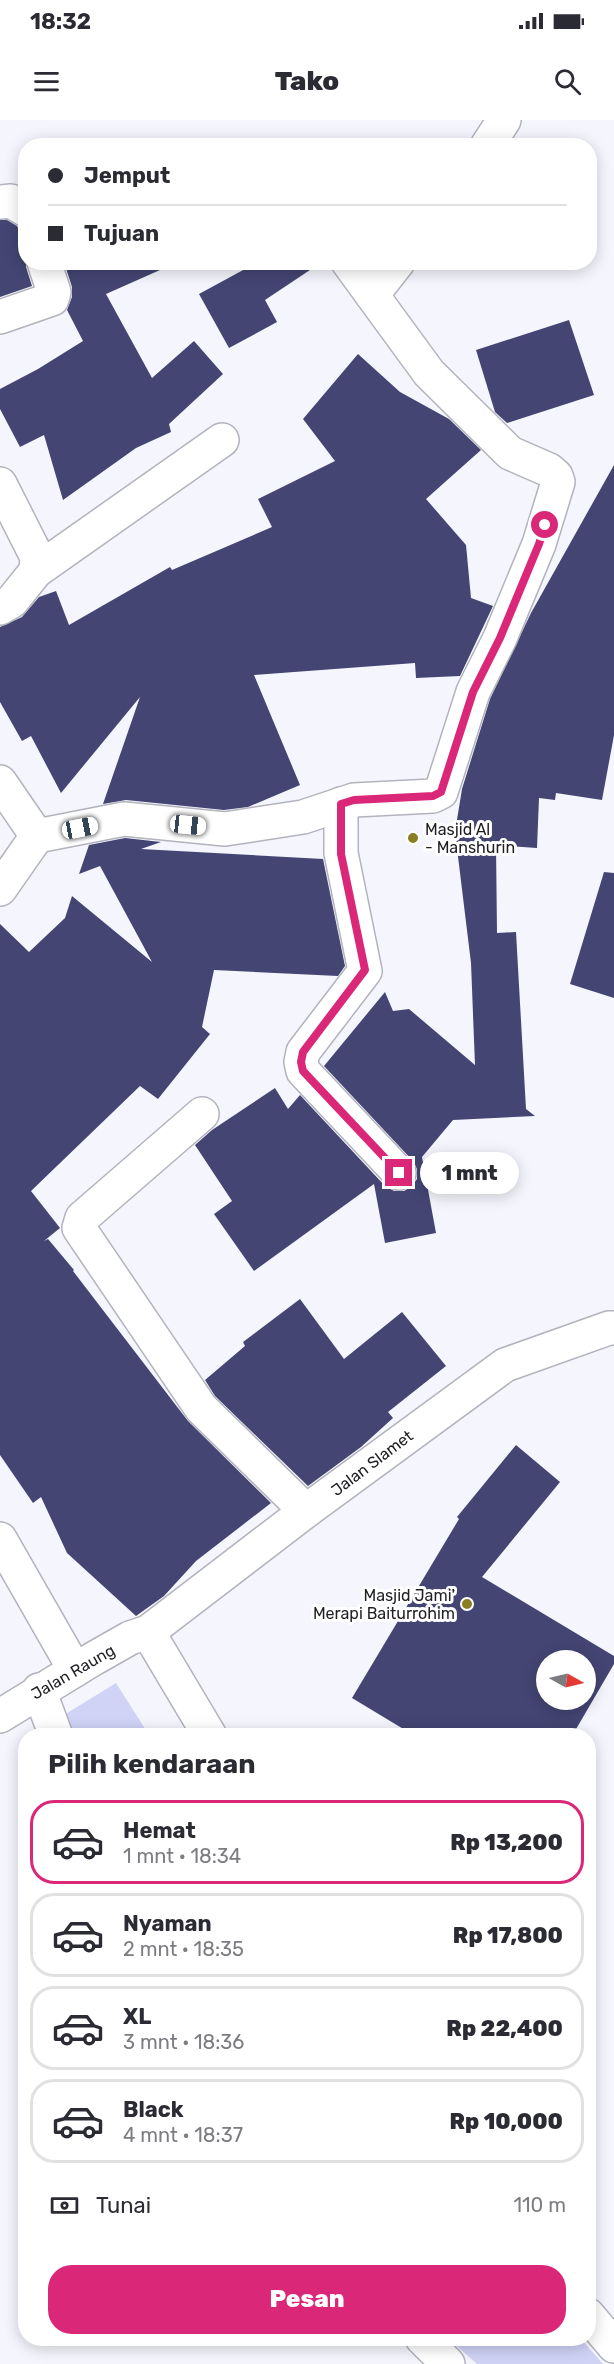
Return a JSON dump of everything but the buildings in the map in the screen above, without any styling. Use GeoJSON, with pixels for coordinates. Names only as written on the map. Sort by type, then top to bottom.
{"type":"FeatureCollection","features":[{"type":"Feature","properties":{"kind":"street"},"geometry":{"type":"LineString","coordinates":[[492,138],[504,120]]}},
{"type":"Feature","properties":{"kind":"street"},"geometry":{"type":"LineString","coordinates":[[0,202],[11,201],[18,205]]}},
{"type":"Feature","properties":{"kind":"street"},"geometry":{"type":"LineString","coordinates":[[0,317],[52,299],[54,292],[47,270]]}},
{"type":"Feature","properties":{"kind":"street"},"geometry":{"type":"LineString","coordinates":[[0,889],[37,836],[124,819],[225,829],[303,817],[354,800],[433,796],[441,792],[473,692],[500,638],[539,544],[558,482],[556,476],[549,470],[510,453],[429,373],[354,270]]}},
{"type":"Feature","properties":{"kind":"street"},"geometry":{"type":"LineString","coordinates":[[372,295],[392,270]]}},
{"type":"Feature","properties":{"kind":"street"},"geometry":{"type":"LineString","coordinates":[[0,608],[12,601],[36,571],[222,440]]}},
{"type":"Feature","properties":{"kind":"street"},"geometry":{"type":"LineString","coordinates":[[0,484],[37,556],[36,571]]}},
{"type":"Feature","properties":{"kind":"street"},"geometry":{"type":"LineString","coordinates":[[0,782],[37,836]]}},
{"type":"Feature","properties":{"kind":"street"},"geometry":{"type":"LineString","coordinates":[[341,804],[341,854],[365,970],[303,1052],[301,1062],[303,1071],[399,1173]]}},
{"type":"Feature","properties":{"kind":"street"},"geometry":{"type":"LineString","coordinates":[[202,1114],[82,1218],[79,1228],[201,1408],[306,1511]]}},
{"type":"Feature","properties":{"kind":"street","name":"Jalan Slamet"},"geometry":{"type":"LineString","coordinates":[[148,1632],[306,1511],[505,1365],[614,1328]]}},
{"type":"Feature","properties":{"kind":"street"},"geometry":{"type":"LineString","coordinates":[[0,1539],[75,1670]]}},
{"type":"Feature","properties":{"kind":"street"},"geometry":{"type":"LineString","coordinates":[[148,1632],[205,1728]]}},
{"type":"Feature","properties":{"kind":"street","name":"Jalan Raung"},"geometry":{"type":"LineString","coordinates":[[0,1716],[39,1690],[130,1638],[148,1632]]}},
{"type":"Feature","properties":{"kind":"street"},"geometry":{"type":"LineString","coordinates":[[39,1690],[53,1728]]}},
{"type":"Feature","properties":{"kind":"street"},"geometry":{"type":"LineString","coordinates":[[596,2325],[614,2346]]}},
{"type":"Feature","properties":{"kind":"street"},"geometry":{"type":"LineString","coordinates":[[430,2346],[448,2364]]}},
{"type":"Feature","properties":{"kind":"shaded area"},"geometry":{"type":"Polygon","coordinates":[[[116,1683],[145,1728],[71,1728],[64,1715],[116,1683]]]}},
{"type":"Feature","properties":{"kind":"shaded area"},"geometry":{"type":"Polygon","coordinates":[[[457,2346],[587,2346],[603,2364],[477,2364],[457,2346]]]}},
{"type":"Feature","properties":{"kind":"place","name":"Masjid Al - Manshurin"},"geometry":{"type":"Point","coordinates":[413,838]}},
{"type":"Feature","properties":{"kind":"place","name":"Masjid Jami' Merapi Baiturrohim"},"geometry":{"type":"Point","coordinates":[467,1604]}},
{"type":"Feature","properties":{"kind":"route"},"geometry":{"type":"LineString","coordinates":[[399,1173],[303,1071],[301,1062],[303,1052],[365,970],[341,854],[341,804],[354,800],[433,796],[441,792],[473,692],[500,638],[545,525]]}}]}
